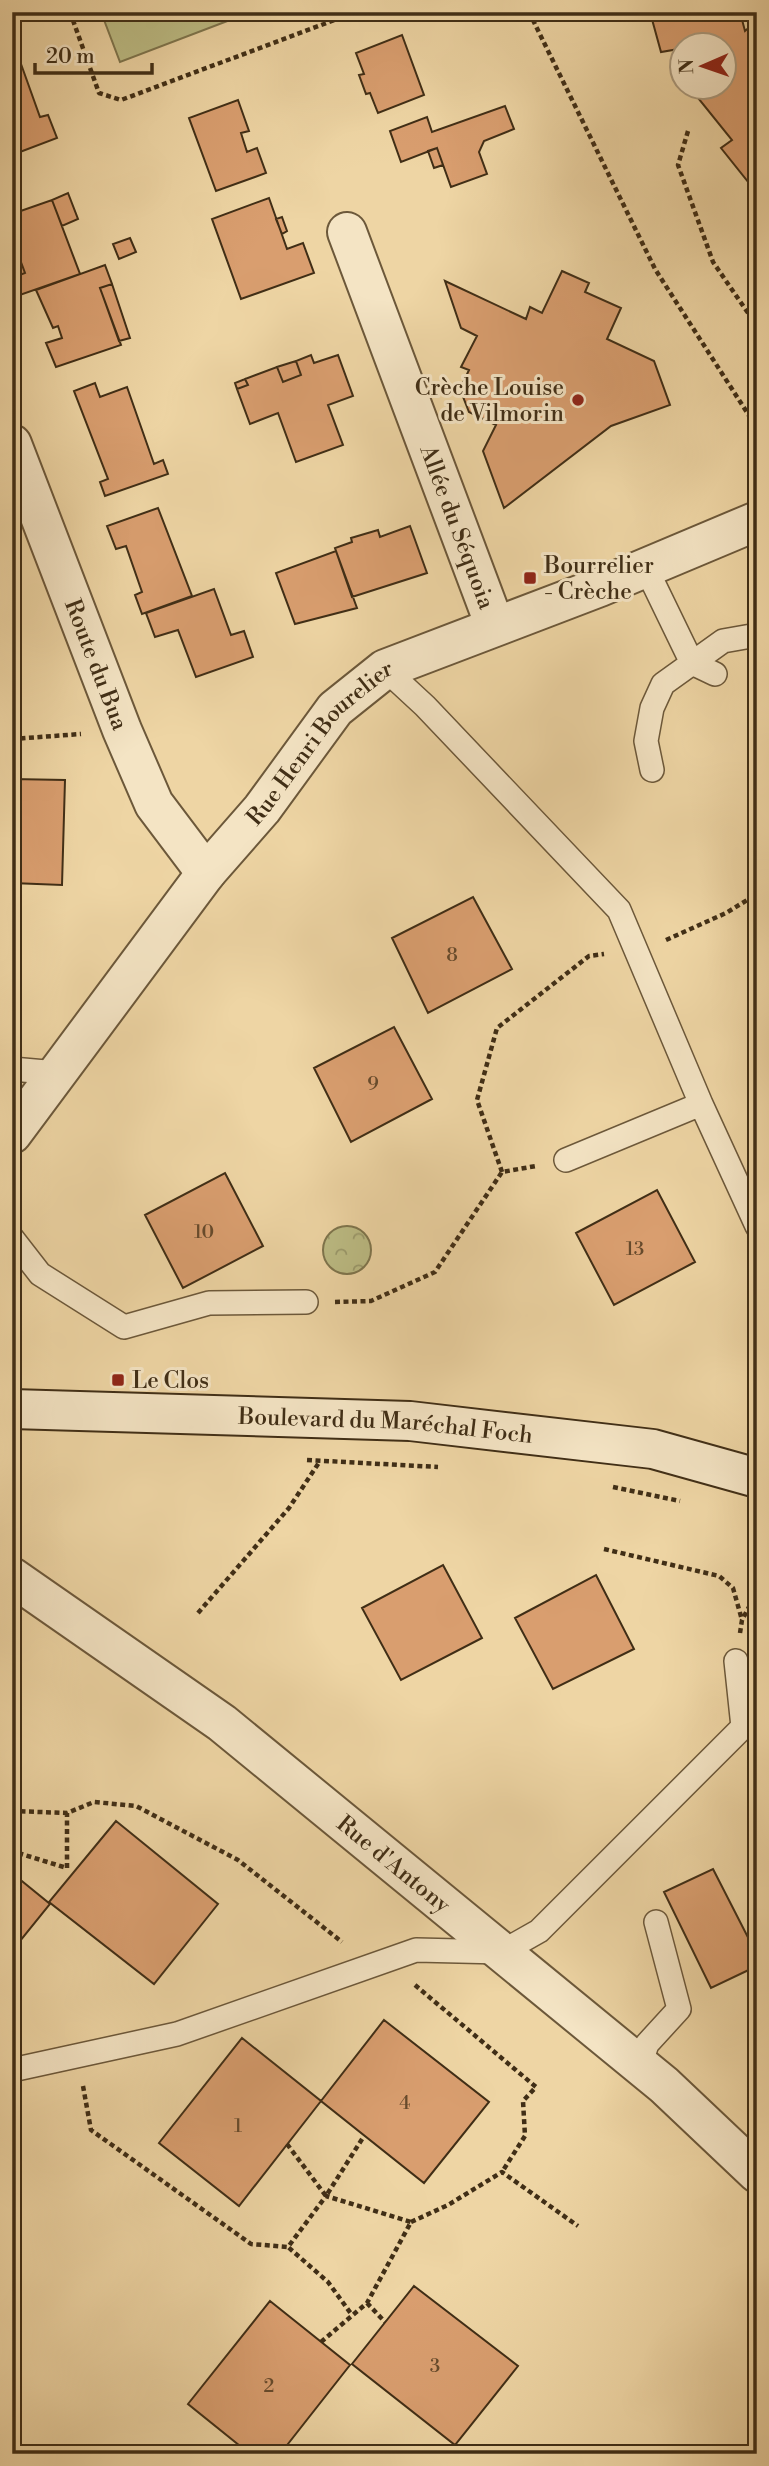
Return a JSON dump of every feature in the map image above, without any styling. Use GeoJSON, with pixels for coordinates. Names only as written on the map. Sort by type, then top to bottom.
{"type":"FeatureCollection","features":[{"type":"Feature","properties":{"kind":"street","name":"Allée du Séquoia"},"geometry":{"type":"LineString","coordinates":[[348,232],[495,626]]}},
{"type":"Feature","properties":{"kind":"street","name":"Route du Bua"},"geometry":{"type":"LineString","coordinates":[[12,444],[122,730],[154,804],[206,873]]}},
{"type":"Feature","properties":{"kind":"street","name":"Rue Henri Bourelier"},"geometry":{"type":"LineString","coordinates":[[12,1134],[206,873],[262,809],[335,709],[385,668],[600,587],[757,521]]}},
{"type":"Feature","properties":{"kind":"street","name":"Boulevard du Maréchal Foch"},"geometry":{"type":"LineString","coordinates":[[12,1409],[410,1421],[653,1449],[757,1478]]}},
{"type":"Feature","properties":{"kind":"street","name":"Rue d'Antony"},"geometry":{"type":"LineString","coordinates":[[12,1577],[222,1723],[640,2066],[757,2173]]}},
{"type":"Feature","properties":{"kind":"lane"},"geometry":{"type":"LineString","coordinates":[[645,566],[692,663],[715,674]]}},
{"type":"Feature","properties":{"kind":"lane"},"geometry":{"type":"LineString","coordinates":[[652,770],[646,741],[652,708],[663,684],[723,641],[757,635]]}},
{"type":"Feature","properties":{"kind":"lane"},"geometry":{"type":"LineString","coordinates":[[385,668],[425,706],[620,910],[701,1104],[757,1226]]}},
{"type":"Feature","properties":{"kind":"lane"},"geometry":{"type":"LineString","coordinates":[[12,1069],[57,1073]]}},
{"type":"Feature","properties":{"kind":"lane"},"geometry":{"type":"LineString","coordinates":[[566,1160],[701,1104]]}},
{"type":"Feature","properties":{"kind":"lane"},"geometry":{"type":"LineString","coordinates":[[12,1238],[40,1274],[124,1327],[209,1303],[306,1302]]}},
{"type":"Feature","properties":{"kind":"lane"},"geometry":{"type":"LineString","coordinates":[[12,2070],[177,2034],[416,1950],[502,1952],[539,1931],[743,1727],[736,1661]]}},
{"type":"Feature","properties":{"kind":"lane"},"geometry":{"type":"LineString","coordinates":[[640,2066],[647,2045],[680,2009],[656,1922]]}},
{"type":"Feature","properties":{"kind":"path"},"geometry":{"type":"LineString","coordinates":[[70,12],[99,93],[121,100],[356,12]]}},
{"type":"Feature","properties":{"kind":"path"},"geometry":{"type":"LineString","coordinates":[[529,12],[655,269],[757,428]]}},
{"type":"Feature","properties":{"kind":"path"},"geometry":{"type":"LineString","coordinates":[[688,131],[678,165],[713,262],[757,326]]}},
{"type":"Feature","properties":{"kind":"path"},"geometry":{"type":"LineString","coordinates":[[12,739],[122,730]]}},
{"type":"Feature","properties":{"kind":"path"},"geometry":{"type":"LineString","coordinates":[[502,1172],[477,1100],[497,1028],[589,956],[636,951],[690,930],[757,894]]}},
{"type":"Feature","properties":{"kind":"path"},"geometry":{"type":"LineString","coordinates":[[306,1302],[371,1301],[435,1272],[502,1172],[566,1160]]}},
{"type":"Feature","properties":{"kind":"path"},"geometry":{"type":"LineString","coordinates":[[198,1613],[289,1508],[350,1420]]}},
{"type":"Feature","properties":{"kind":"path"},"geometry":{"type":"LineString","coordinates":[[293,1460],[444,1467]]}},
{"type":"Feature","properties":{"kind":"path"},"geometry":{"type":"LineString","coordinates":[[610,1486],[690,1503]]}},
{"type":"Feature","properties":{"kind":"path"},"geometry":{"type":"LineString","coordinates":[[604,1549],[719,1576],[733,1588],[742,1620]]}},
{"type":"Feature","properties":{"kind":"path"},"geometry":{"type":"LineString","coordinates":[[736,1661],[742,1620],[757,1592]]}},
{"type":"Feature","properties":{"kind":"path"},"geometry":{"type":"LineString","coordinates":[[12,1811],[67,1813],[67,1868],[15,1852],[12,1848]]}},
{"type":"Feature","properties":{"kind":"path"},"geometry":{"type":"LineString","coordinates":[[78,2055],[91,2130],[251,2244],[288,2247],[328,2282],[352,2315]]}},
{"type":"Feature","properties":{"kind":"path"},"geometry":{"type":"LineString","coordinates":[[288,2247],[326,2196],[364,2136]]}},
{"type":"Feature","properties":{"kind":"path"},"geometry":{"type":"LineString","coordinates":[[288,2144],[326,2196],[411,2222]]}},
{"type":"Feature","properties":{"kind":"path"},"geometry":{"type":"LineString","coordinates":[[320,2342],[367,2303],[411,2222],[448,2205],[502,2172],[578,2226]]}},
{"type":"Feature","properties":{"kind":"path"},"geometry":{"type":"LineString","coordinates":[[367,2303],[385,2322]]}},
{"type":"Feature","properties":{"kind":"green space"},"geometry":{"type":"Polygon","coordinates":[[[101,12],[251,12],[120,62],[101,12]]]}},
{"type":"Feature","properties":{"kind":"green space"},"geometry":{"type":"Polygon","coordinates":[[[347,1226],[364,1233],[371,1250],[364,1267],[347,1274],[330,1267],[323,1250],[330,1233],[347,1226]]]}},
{"type":"Feature","properties":{"kind":"building"},"geometry":{"type":"Polygon","coordinates":[[[650,12],[740,12],[745,31],[753,24],[757,28],[754,35],[757,193],[721,148],[732,140],[701,102],[738,102],[738,32],[668,32],[668,51],[661,52],[650,12]]]}},
{"type":"Feature","properties":{"kind":"building"},"geometry":{"type":"Polygon","coordinates":[[[402,35],[424,95],[378,113],[370,93],[366,94],[359,75],[364,74],[356,53],[402,35]]]}},
{"type":"Feature","properties":{"kind":"building"},"geometry":{"type":"Polygon","coordinates":[[[21,64],[40,117],[48,115],[57,138],[12,155],[12,67],[21,64]]]}},
{"type":"Feature","properties":{"kind":"building"},"geometry":{"type":"Polygon","coordinates":[[[238,100],[249,131],[241,133],[247,152],[257,148],[266,173],[216,191],[189,118],[238,100]]]}},
{"type":"Feature","properties":{"kind":"building"},"geometry":{"type":"Polygon","coordinates":[[[505,106],[514,129],[484,141],[479,152],[487,174],[451,187],[437,148],[401,162],[390,131],[427,117],[432,132],[505,106]]]}},
{"type":"Feature","properties":{"kind":"building"},"geometry":{"type":"Polygon","coordinates":[[[437,148],[443,165],[434,168],[428,151],[437,148]]]}},
{"type":"Feature","properties":{"kind":"building"},"geometry":{"type":"Polygon","coordinates":[[[68,193],[78,219],[62,226],[52,200],[68,193]]]}},
{"type":"Feature","properties":{"kind":"building"},"geometry":{"type":"Polygon","coordinates":[[[269,198],[287,249],[303,243],[314,273],[241,299],[212,219],[269,198]]]}},
{"type":"Feature","properties":{"kind":"building"},"geometry":{"type":"Polygon","coordinates":[[[52,200],[80,274],[17,296],[12,278],[25,273],[12,238],[12,214],[52,200]]]}},
{"type":"Feature","properties":{"kind":"building"},"geometry":{"type":"Polygon","coordinates":[[[282,217],[287,231],[282,234],[276,219],[282,217]]]}},
{"type":"Feature","properties":{"kind":"building"},"geometry":{"type":"Polygon","coordinates":[[[12,238],[25,273],[12,278],[12,238]]]}},
{"type":"Feature","properties":{"kind":"building"},"geometry":{"type":"Polygon","coordinates":[[[130,238],[136,252],[119,259],[113,244],[130,238]]]}},
{"type":"Feature","properties":{"kind":"building"},"geometry":{"type":"Polygon","coordinates":[[[105,265],[112,284],[100,288],[121,345],[56,367],[46,343],[62,338],[58,326],[53,328],[36,290],[105,265]]]}},
{"type":"Feature","properties":{"kind":"building"},"geometry":{"type":"Polygon","coordinates":[[[562,271],[589,283],[585,292],[621,308],[607,339],[654,361],[670,405],[611,426],[504,508],[483,451],[496,425],[469,412],[460,389],[469,370],[461,367],[477,336],[461,328],[445,281],[526,319],[530,307],[542,313],[562,271]]]}},
{"type":"Feature","properties":{"kind":"building"},"geometry":{"type":"Polygon","coordinates":[[[112,284],[130,338],[119,341],[100,288],[112,284]]]}},
{"type":"Feature","properties":{"kind":"building"},"geometry":{"type":"Polygon","coordinates":[[[311,355],[314,363],[338,355],[353,396],[328,405],[343,445],[296,462],[278,413],[250,424],[237,389],[248,385],[245,379],[277,367],[283,382],[301,375],[296,361],[311,355]]]}},
{"type":"Feature","properties":{"kind":"building"},"geometry":{"type":"Polygon","coordinates":[[[296,361],[301,375],[283,382],[277,367],[296,361]]]}},
{"type":"Feature","properties":{"kind":"building"},"geometry":{"type":"Polygon","coordinates":[[[245,379],[248,385],[237,389],[235,383],[245,379]]]}},
{"type":"Feature","properties":{"kind":"building"},"geometry":{"type":"Polygon","coordinates":[[[95,383],[100,397],[127,387],[154,464],[163,460],[168,474],[105,496],[100,482],[108,479],[74,391],[95,383]]]}},
{"type":"Feature","properties":{"kind":"building"},"geometry":{"type":"Polygon","coordinates":[[[158,508],[192,596],[142,614],[135,595],[142,592],[126,546],[116,549],[107,526],[158,508]]]}},
{"type":"Feature","properties":{"kind":"building"},"geometry":{"type":"Polygon","coordinates":[[[410,526],[427,573],[352,597],[335,548],[352,542],[351,538],[378,530],[380,537],[410,526]]]}},
{"type":"Feature","properties":{"kind":"building"},"geometry":{"type":"Polygon","coordinates":[[[336,551],[357,608],[295,624],[276,573],[336,551]]]}},
{"type":"Feature","properties":{"kind":"building"},"geometry":{"type":"Polygon","coordinates":[[[214,589],[231,635],[244,631],[253,657],[196,677],[178,630],[155,637],[146,613],[214,589]]]}},
{"type":"Feature","properties":{"kind":"building"},"geometry":{"type":"Polygon","coordinates":[[[12,779],[65,780],[62,885],[12,883],[12,779]]]}},
{"type":"Feature","properties":{"kind":"building"},"geometry":{"type":"Polygon","coordinates":[[[473,897],[512,969],[428,1013],[392,938],[473,897]]]}},
{"type":"Feature","properties":{"kind":"building"},"geometry":{"type":"Polygon","coordinates":[[[394,1027],[432,1099],[351,1142],[314,1068],[394,1027]]]}},
{"type":"Feature","properties":{"kind":"building"},"geometry":{"type":"Polygon","coordinates":[[[225,1173],[263,1246],[183,1288],[145,1215],[225,1173]]]}},
{"type":"Feature","properties":{"kind":"building"},"geometry":{"type":"Polygon","coordinates":[[[657,1190],[695,1262],[614,1305],[576,1233],[657,1190]]]}},
{"type":"Feature","properties":{"kind":"building"},"geometry":{"type":"Polygon","coordinates":[[[443,1565],[482,1638],[401,1680],[362,1608],[443,1565]]]}},
{"type":"Feature","properties":{"kind":"building"},"geometry":{"type":"Polygon","coordinates":[[[596,1575],[634,1649],[553,1689],[515,1618],[596,1575]]]}},
{"type":"Feature","properties":{"kind":"building"},"geometry":{"type":"Polygon","coordinates":[[[116,1821],[218,1904],[154,1984],[49,1902],[116,1821]]]}},
{"type":"Feature","properties":{"kind":"building"},"geometry":{"type":"Polygon","coordinates":[[[713,1869],[757,1955],[757,1966],[711,1988],[664,1892],[713,1869]]]}},
{"type":"Feature","properties":{"kind":"building"},"geometry":{"type":"Polygon","coordinates":[[[12,1873],[50,1904],[12,1951],[12,1873]]]}},
{"type":"Feature","properties":{"kind":"building"},"geometry":{"type":"Polygon","coordinates":[[[384,2020],[489,2102],[424,2183],[321,2101],[384,2020]]]}},
{"type":"Feature","properties":{"kind":"building"},"geometry":{"type":"Polygon","coordinates":[[[242,2038],[321,2101],[239,2206],[159,2143],[242,2038]]]}},
{"type":"Feature","properties":{"kind":"building"},"geometry":{"type":"Polygon","coordinates":[[[414,2286],[518,2366],[455,2445],[352,2364],[414,2286]]]}},
{"type":"Feature","properties":{"kind":"building"},"geometry":{"type":"Polygon","coordinates":[[[270,2301],[350,2365],[280,2454],[250,2454],[188,2404],[270,2301]]]}},
{"type":"Feature","properties":{"kind":"place","name":"Crèche Louise de Vilmorin"},"geometry":{"type":"Point","coordinates":[578,400]}},
{"type":"Feature","properties":{"kind":"place","name":"Bourrelier - Crèche"},"geometry":{"type":"Point","coordinates":[530,578]}},
{"type":"Feature","properties":{"kind":"place","name":"Le Clos"},"geometry":{"type":"Point","coordinates":[118,1380]}}]}
